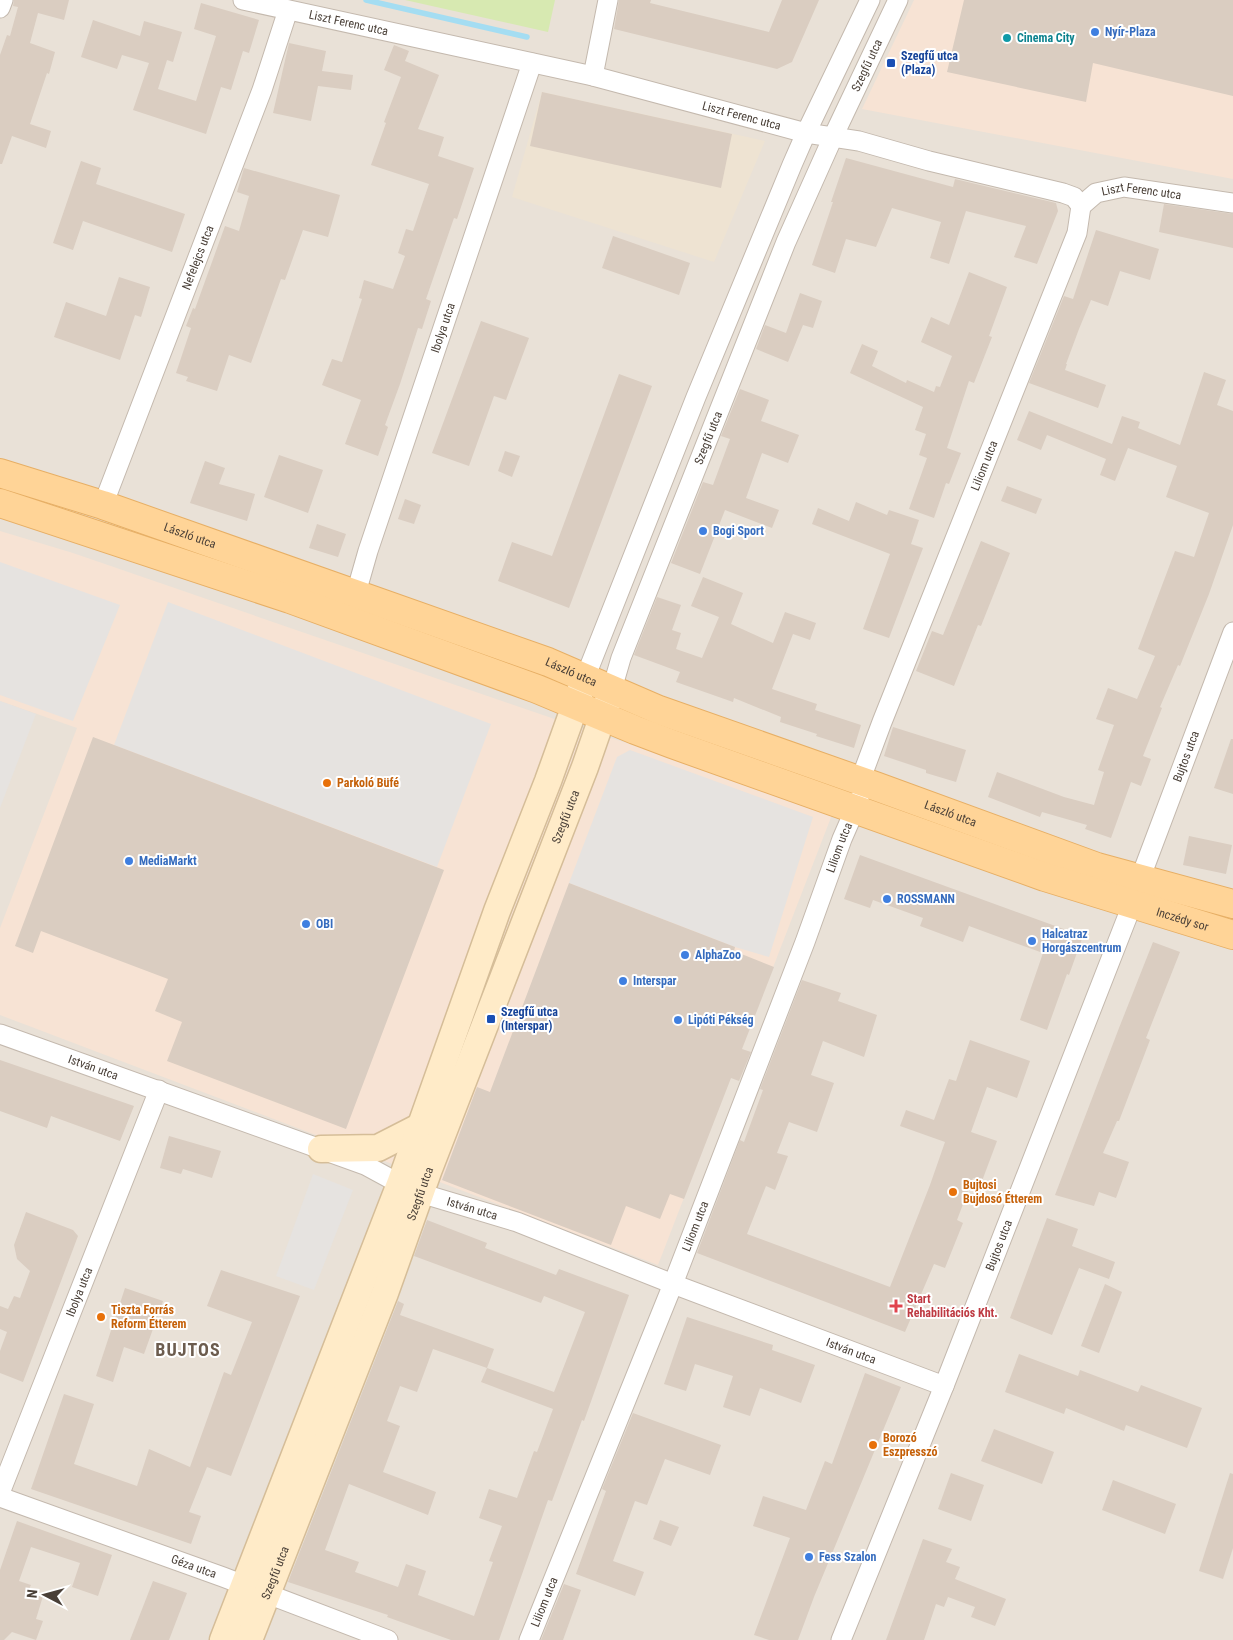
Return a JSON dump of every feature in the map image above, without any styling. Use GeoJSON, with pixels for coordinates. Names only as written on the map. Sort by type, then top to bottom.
{"type":"FeatureCollection","features":[{"type":"Feature","properties":{"kind":"main road","name":"László utca"},"geometry":{"type":"LineString","coordinates":[[0,473],[102,505],[356,593],[548,662],[659,710],[860,780],[1097,867],[1140,879]]}},
{"type":"Feature","properties":{"kind":"main road"},"geometry":{"type":"LineString","coordinates":[[0,503],[290,599],[576,705],[672,744],[855,808],[1045,878],[1132,905]]}},
{"type":"Feature","properties":{"kind":"main road"},"geometry":{"type":"LineString","coordinates":[[1140,879],[1233,904]]}},
{"type":"Feature","properties":{"kind":"main road","name":"Inczédy sor"},"geometry":{"type":"LineString","coordinates":[[1132,905],[1233,936]]}},
{"type":"Feature","properties":{"kind":"street"},"geometry":{"type":"LineString","coordinates":[[0,8],[3,0]]}},
{"type":"Feature","properties":{"kind":"street","name":"Liszt Ferenc utca"},"geometry":{"type":"LineString","coordinates":[[243,0],[593,76],[806,132],[859,142],[1063,193],[1074,197],[1082,206],[1096,193],[1124,187],[1233,203]]}},
{"type":"Feature","properties":{"kind":"street"},"geometry":{"type":"LineString","coordinates":[[593,76],[608,0]]}},
{"type":"Feature","properties":{"kind":"street","name":"Szegfű utca"},"geometry":{"type":"LineString","coordinates":[[223,1640],[255,1589],[384,1293],[410,1189],[421,1126],[498,911],[585,678],[700,388],[806,132],[870,0]]}},
{"type":"Feature","properties":{"kind":"street","name":"Szegfű utca"},"geometry":{"type":"LineString","coordinates":[[410,1189],[603,716],[622,658],[786,242],[898,0]]}},
{"type":"Feature","properties":{"kind":"street","name":"Nefelejcs utca"},"geometry":{"type":"LineString","coordinates":[[102,505],[262,90],[288,10]]}},
{"type":"Feature","properties":{"kind":"street","name":"Ibolya utca"},"geometry":{"type":"LineString","coordinates":[[356,593],[368,551],[532,63]]}},
{"type":"Feature","properties":{"kind":"street","name":"Liliom utca"},"geometry":{"type":"LineString","coordinates":[[860,780],[1077,233],[1082,206]]}},
{"type":"Feature","properties":{"kind":"street","name":"Bujtos utca"},"geometry":{"type":"LineString","coordinates":[[1140,879],[1233,632]]}},
{"type":"Feature","properties":{"kind":"street"},"geometry":{"type":"LineString","coordinates":[[855,808],[860,799],[866,795],[899,795]]}},
{"type":"Feature","properties":{"kind":"street","name":"Liliom utca"},"geometry":{"type":"LineString","coordinates":[[529,1640],[673,1284],[855,808]]}},
{"type":"Feature","properties":{"kind":"street","name":"Bujtos utca"},"geometry":{"type":"LineString","coordinates":[[841,1640],[944,1386],[1132,905]]}},
{"type":"Feature","properties":{"kind":"street","name":"István utca"},"geometry":{"type":"LineString","coordinates":[[0,1034],[365,1165],[410,1189],[517,1222],[673,1284],[944,1386]]}},
{"type":"Feature","properties":{"kind":"street","name":"Ibolya utca"},"geometry":{"type":"LineString","coordinates":[[0,1493],[159,1090]]}},
{"type":"Feature","properties":{"kind":"street"},"geometry":{"type":"LineString","coordinates":[[321,1149],[378,1148],[421,1126]]}},
{"type":"Feature","properties":{"kind":"street","name":"Géza utca"},"geometry":{"type":"LineString","coordinates":[[0,1497],[255,1589],[388,1640]]}},
{"type":"Feature","properties":{"kind":"street","name":"Szegfű utca"},"geometry":{"type":"LineString","coordinates":[[249,1640],[255,1589]]}},
{"type":"Feature","properties":{"kind":"shaded area"},"geometry":{"type":"Polygon","coordinates":[[[0,0],[1233,0],[1233,1640],[0,1640],[0,0]]]}},
{"type":"Feature","properties":{"kind":"shaded area"},"geometry":{"type":"Polygon","coordinates":[[[914,0],[1233,0],[1233,179],[862,109],[914,0]]]}},
{"type":"Feature","properties":{"kind":"shaded area"},"geometry":{"type":"Polygon","coordinates":[[[542,92],[765,141],[714,262],[512,197],[542,92]]]}},
{"type":"Feature","properties":{"kind":"shaded area"},"geometry":{"type":"Polygon","coordinates":[[[0,531],[73,553],[601,735],[835,807],[658,1265],[0,1015],[0,928],[77,728],[0,701],[0,531]]]}},
{"type":"Feature","properties":{"kind":"shaded area"},"geometry":{"type":"Polygon","coordinates":[[[0,562],[120,605],[73,721],[0,695],[0,562]]]}},
{"type":"Feature","properties":{"kind":"shaded area"},"geometry":{"type":"Polygon","coordinates":[[[168,602],[491,724],[437,867],[114,745],[168,602]]]}},
{"type":"Feature","properties":{"kind":"shaded area"},"geometry":{"type":"Polygon","coordinates":[[[0,701],[36,714],[0,808],[0,701]]]}},
{"type":"Feature","properties":{"kind":"shaded area"},"geometry":{"type":"Polygon","coordinates":[[[630,750],[813,817],[769,957],[735,947],[569,883],[617,757],[630,750]]]}},
{"type":"Feature","properties":{"kind":"shaded area"},"geometry":{"type":"Polygon","coordinates":[[[313,1174],[353,1190],[314,1290],[276,1276],[313,1174]]]}},
{"type":"Feature","properties":{"kind":"green space"},"geometry":{"type":"Polygon","coordinates":[[[405,0],[555,0],[548,32],[405,0]]]}},
{"type":"Feature","properties":{"kind":"building"},"geometry":{"type":"Polygon","coordinates":[[[14,0],[69,0],[64,20],[38,13],[30,43],[55,52],[49,74],[47,73],[30,124],[51,131],[46,148],[12,136],[2,164],[0,164],[0,55],[7,35],[10,36],[18,7],[13,6],[14,0]]]}},
{"type":"Feature","properties":{"kind":"building"},"geometry":{"type":"Polygon","coordinates":[[[619,0],[651,0],[650,3],[769,32],[782,0],[819,0],[792,62],[777,69],[614,29],[619,0]]]}},
{"type":"Feature","properties":{"kind":"building","name":"Nyír-Plaza"},"geometry":{"type":"Polygon","coordinates":[[[964,0],[1233,0],[1233,96],[1093,63],[1086,102],[947,72],[964,0]]]}},
{"type":"Feature","properties":{"kind":"building"},"geometry":{"type":"Polygon","coordinates":[[[201,3],[259,20],[249,53],[243,51],[231,90],[221,87],[206,134],[133,110],[149,63],[122,55],[117,69],[81,57],[93,20],[140,36],[144,21],[182,32],[173,62],[167,60],[158,89],[196,101],[216,36],[194,29],[201,3]]]}},
{"type":"Feature","properties":{"kind":"building"},"geometry":{"type":"Polygon","coordinates":[[[289,43],[326,51],[322,71],[353,75],[351,90],[318,86],[311,121],[273,113],[289,43]]]}},
{"type":"Feature","properties":{"kind":"building"},"geometry":{"type":"Polygon","coordinates":[[[394,45],[409,51],[405,61],[439,75],[418,129],[444,137],[438,156],[474,168],[457,219],[454,218],[426,299],[431,301],[422,329],[418,328],[385,425],[388,427],[378,456],[345,444],[361,400],[322,385],[332,359],[342,362],[362,299],[359,298],[364,280],[393,289],[405,256],[398,253],[406,229],[413,231],[429,184],[371,165],[386,123],[384,122],[401,77],[384,70],[394,45]]]}},
{"type":"Feature","properties":{"kind":"building"},"geometry":{"type":"Polygon","coordinates":[[[542,92],[732,134],[721,188],[530,146],[542,92]]]}},
{"type":"Feature","properties":{"kind":"building"},"geometry":{"type":"Polygon","coordinates":[[[846,158],[953,187],[955,179],[1056,203],[1058,211],[1037,264],[1014,257],[1026,226],[966,211],[949,264],[930,258],[941,222],[892,208],[876,247],[846,239],[835,273],[812,265],[846,158]]]}},
{"type":"Feature","properties":{"kind":"building"},"geometry":{"type":"Polygon","coordinates":[[[81,161],[101,168],[96,184],[185,214],[172,252],[83,221],[73,250],[53,243],[81,161]]]}},
{"type":"Feature","properties":{"kind":"building"},"geometry":{"type":"Polygon","coordinates":[[[244,168],[340,195],[328,237],[303,230],[285,280],[281,279],[251,363],[229,355],[217,391],[186,381],[188,377],[176,373],[191,328],[186,326],[193,308],[195,309],[225,226],[239,231],[249,196],[237,192],[244,168]]]}},
{"type":"Feature","properties":{"kind":"building"},"geometry":{"type":"Polygon","coordinates":[[[1164,204],[1233,214],[1233,248],[1159,232],[1164,204]]]}},
{"type":"Feature","properties":{"kind":"building"},"geometry":{"type":"Polygon","coordinates":[[[1096,230],[1159,249],[1150,280],[1120,271],[1108,306],[1091,300],[1079,329],[1065,370],[1106,385],[1098,408],[1029,383],[1064,296],[1073,299],[1096,230]]]}},
{"type":"Feature","properties":{"kind":"building"},"geometry":{"type":"Polygon","coordinates":[[[613,236],[690,263],[679,295],[602,268],[613,236]]]}},
{"type":"Feature","properties":{"kind":"building"},"geometry":{"type":"Polygon","coordinates":[[[969,272],[1007,287],[989,336],[992,337],[974,383],[969,381],[947,448],[961,453],[949,484],[946,483],[934,518],[909,509],[927,458],[919,455],[926,434],[915,430],[923,407],[850,373],[862,344],[878,351],[872,366],[906,383],[907,380],[934,392],[936,386],[940,387],[952,356],[921,342],[931,317],[949,325],[969,272]]]}},
{"type":"Feature","properties":{"kind":"building"},"geometry":{"type":"Polygon","coordinates":[[[119,277],[150,287],[141,317],[135,315],[120,360],[54,337],[66,302],[106,316],[119,277]]]}},
{"type":"Feature","properties":{"kind":"building"},"geometry":{"type":"Polygon","coordinates":[[[800,293],[822,301],[813,328],[803,325],[788,362],[756,349],[765,325],[786,333],[800,293]]]}},
{"type":"Feature","properties":{"kind":"building"},"geometry":{"type":"Polygon","coordinates":[[[481,321],[529,338],[506,400],[494,396],[469,466],[432,453],[481,321]]]}},
{"type":"Feature","properties":{"kind":"building"},"geometry":{"type":"Polygon","coordinates":[[[1204,372],[1226,380],[1217,405],[1233,411],[1233,525],[1209,594],[1180,666],[1178,665],[1160,707],[1162,708],[1143,756],[1151,759],[1141,786],[1131,782],[1111,838],[1085,829],[1087,825],[1042,812],[1040,817],[988,797],[997,772],[1064,797],[1094,805],[1104,772],[1098,770],[1114,725],[1096,719],[1108,688],[1137,699],[1155,656],[1138,649],[1175,551],[1194,557],[1209,513],[1166,497],[1177,466],[1128,448],[1115,481],[1100,475],[1106,459],[1047,435],[1041,450],[1017,440],[1029,411],[1112,444],[1122,416],[1140,422],[1138,428],[1180,445],[1204,372]]]}},
{"type":"Feature","properties":{"kind":"building"},"geometry":{"type":"Polygon","coordinates":[[[619,374],[652,386],[569,608],[498,581],[512,542],[552,556],[619,374]]]}},
{"type":"Feature","properties":{"kind":"building"},"geometry":{"type":"Polygon","coordinates":[[[740,389],[769,400],[761,421],[799,435],[788,463],[762,453],[746,498],[779,510],[772,528],[725,510],[700,574],[671,563],[703,482],[713,485],[730,439],[721,436],[740,389]]]}},
{"type":"Feature","properties":{"kind":"building"},"geometry":{"type":"Polygon","coordinates":[[[505,451],[520,456],[512,477],[498,471],[505,451]]]}},
{"type":"Feature","properties":{"kind":"building"},"geometry":{"type":"Polygon","coordinates":[[[279,455],[323,470],[308,513],[264,497],[279,455]]]}},
{"type":"Feature","properties":{"kind":"building"},"geometry":{"type":"Polygon","coordinates":[[[205,461],[225,468],[219,484],[255,494],[247,521],[190,503],[205,461]]]}},
{"type":"Feature","properties":{"kind":"building"},"geometry":{"type":"Polygon","coordinates":[[[1007,486],[1042,499],[1036,514],[1001,501],[1007,486]]]}},
{"type":"Feature","properties":{"kind":"building"},"geometry":{"type":"Polygon","coordinates":[[[405,499],[421,505],[414,524],[398,519],[405,499]]]}},
{"type":"Feature","properties":{"kind":"building"},"geometry":{"type":"Polygon","coordinates":[[[856,502],[887,515],[889,510],[919,520],[911,544],[923,548],[889,638],[863,629],[890,554],[812,524],[818,508],[849,521],[856,502]]]}},
{"type":"Feature","properties":{"kind":"building"},"geometry":{"type":"Polygon","coordinates":[[[317,524],[346,534],[338,557],[309,548],[317,524]]]}},
{"type":"Feature","properties":{"kind":"building"},"geometry":{"type":"Polygon","coordinates":[[[981,541],[1010,553],[981,626],[978,625],[954,686],[916,671],[932,631],[943,635],[981,541]]]}},
{"type":"Feature","properties":{"kind":"building"},"geometry":{"type":"Polygon","coordinates":[[[703,577],[743,593],[731,624],[773,643],[785,612],[816,623],[810,640],[793,634],[772,689],[817,704],[815,710],[861,725],[854,748],[780,722],[781,717],[734,698],[733,702],[676,682],[680,672],[634,655],[657,597],[681,605],[672,630],[681,633],[676,649],[702,658],[719,617],[691,606],[703,577]]]}},
{"type":"Feature","properties":{"kind":"building"},"geometry":{"type":"Polygon","coordinates":[[[893,727],[966,750],[956,782],[926,773],[926,770],[884,756],[893,727]]]}},
{"type":"Feature","properties":{"kind":"building","name":"OBI"},"geometry":{"type":"Polygon","coordinates":[[[93,737],[444,870],[346,1129],[167,1061],[182,1022],[155,1011],[168,979],[41,931],[33,953],[15,946],[93,737]]]}},
{"type":"Feature","properties":{"kind":"building"},"geometry":{"type":"Polygon","coordinates":[[[1231,739],[1233,739],[1233,794],[1214,788],[1231,739]]]}},
{"type":"Feature","properties":{"kind":"building"},"geometry":{"type":"Polygon","coordinates":[[[1189,836],[1232,845],[1226,874],[1183,865],[1189,836]]]}},
{"type":"Feature","properties":{"kind":"building"},"geometry":{"type":"Polygon","coordinates":[[[860,855],[1083,936],[1047,1030],[1020,1020],[1043,953],[969,926],[963,942],[920,926],[923,918],[873,900],[870,908],[844,899],[860,855]]]}},
{"type":"Feature","properties":{"kind":"building"},"geometry":{"type":"Polygon","coordinates":[[[569,883],[735,947],[734,951],[774,967],[742,1049],[751,1052],[739,1081],[731,1078],[684,1199],[670,1194],[660,1219],[626,1206],[611,1245],[442,1180],[477,1087],[490,1092],[569,883]]]}},
{"type":"Feature","properties":{"kind":"building"},"geometry":{"type":"Polygon","coordinates":[[[1153,942],[1180,952],[1146,1038],[1150,1040],[1119,1121],[1117,1121],[1103,1153],[1129,1162],[1116,1198],[1099,1192],[1094,1206],[1055,1195],[1119,1028],[1153,942]]]}},
{"type":"Feature","properties":{"kind":"building"},"geometry":{"type":"Polygon","coordinates":[[[802,980],[841,993],[838,1001],[877,1015],[864,1057],[823,1041],[811,1075],[834,1083],[817,1132],[789,1122],[777,1153],[788,1156],[775,1190],[766,1186],[747,1234],[890,1287],[945,1142],[900,1126],[906,1110],[934,1120],[949,1079],[956,1081],[970,1040],[1030,1061],[1017,1098],[987,1087],[971,1132],[997,1141],[982,1181],[973,1178],[957,1220],[963,1223],[945,1268],[934,1264],[905,1332],[697,1253],[740,1140],[744,1142],[763,1090],[760,1089],[802,980]]]}},
{"type":"Feature","properties":{"kind":"building"},"geometry":{"type":"Polygon","coordinates":[[[0,1060],[134,1106],[120,1141],[51,1116],[47,1128],[0,1111],[0,1060]]]}},
{"type":"Feature","properties":{"kind":"building"},"geometry":{"type":"Polygon","coordinates":[[[169,1136],[221,1151],[212,1178],[183,1169],[181,1174],[160,1168],[169,1136]]]}},
{"type":"Feature","properties":{"kind":"building"},"geometry":{"type":"Polygon","coordinates":[[[26,1212],[73,1230],[78,1236],[23,1382],[0,1373],[0,1351],[7,1332],[0,1329],[0,1306],[8,1309],[14,1296],[20,1298],[30,1271],[17,1259],[14,1245],[26,1212]]]}},
{"type":"Feature","properties":{"kind":"building"},"geometry":{"type":"Polygon","coordinates":[[[1047,1218],[1078,1229],[1072,1246],[1115,1262],[1109,1279],[1079,1268],[1052,1335],[1010,1318],[1047,1218]]]}},
{"type":"Feature","properties":{"kind":"building"},"geometry":{"type":"Polygon","coordinates":[[[427,1220],[487,1243],[485,1248],[556,1275],[559,1269],[629,1295],[584,1421],[582,1420],[552,1501],[548,1500],[499,1640],[451,1640],[387,1617],[388,1615],[288,1582],[398,1301],[404,1304],[400,1315],[494,1349],[487,1368],[554,1392],[585,1312],[544,1296],[541,1303],[414,1256],[427,1220]],[[433,1349],[417,1392],[400,1386],[387,1421],[400,1426],[383,1472],[436,1492],[428,1515],[349,1484],[325,1550],[359,1562],[355,1572],[398,1587],[406,1564],[426,1571],[418,1595],[474,1616],[493,1562],[489,1561],[502,1526],[479,1518],[489,1489],[517,1498],[534,1451],[537,1452],[553,1409],[481,1382],[487,1368],[433,1349]]]}},
{"type":"Feature","properties":{"kind":"building"},"geometry":{"type":"Polygon","coordinates":[[[221,1270],[300,1296],[231,1476],[207,1467],[189,1512],[201,1516],[191,1544],[31,1489],[64,1394],[94,1404],[74,1464],[137,1486],[149,1449],[190,1467],[224,1372],[231,1375],[252,1322],[207,1306],[221,1270]]]}},
{"type":"Feature","properties":{"kind":"building"},"geometry":{"type":"Polygon","coordinates":[[[1105,1284],[1122,1292],[1099,1353],[1081,1346],[1105,1284]]]}},
{"type":"Feature","properties":{"kind":"building"},"geometry":{"type":"Polygon","coordinates":[[[125,1288],[163,1301],[144,1354],[124,1347],[113,1382],[96,1376],[125,1288]]]}},
{"type":"Feature","properties":{"kind":"building"},"geometry":{"type":"Polygon","coordinates":[[[687,1317],[773,1345],[772,1350],[815,1365],[801,1403],[760,1388],[750,1416],[723,1407],[733,1376],[695,1364],[686,1391],[664,1384],[687,1317]]]}},
{"type":"Feature","properties":{"kind":"building"},"geometry":{"type":"Polygon","coordinates":[[[1019,1354],[1078,1376],[1080,1370],[1138,1392],[1141,1385],[1202,1408],[1187,1448],[1126,1425],[1124,1431],[1066,1408],[1064,1414],[1005,1392],[1019,1354]]]}},
{"type":"Feature","properties":{"kind":"building"},"geometry":{"type":"Polygon","coordinates":[[[865,1373],[901,1387],[798,1640],[769,1640],[754,1635],[790,1538],[753,1526],[763,1496],[806,1510],[825,1461],[832,1464],[865,1373]]]}},
{"type":"Feature","properties":{"kind":"building"},"geometry":{"type":"Polygon","coordinates":[[[633,1413],[721,1445],[710,1475],[665,1459],[647,1505],[635,1501],[613,1561],[644,1572],[635,1596],[576,1574],[606,1491],[602,1489],[633,1413]]]}},
{"type":"Feature","properties":{"kind":"building"},"geometry":{"type":"Polygon","coordinates":[[[994,1429],[1054,1452],[1042,1484],[981,1461],[994,1429]]]}},
{"type":"Feature","properties":{"kind":"building"},"geometry":{"type":"Polygon","coordinates":[[[951,1473],[984,1485],[971,1521],[938,1509],[951,1473]]]}},
{"type":"Feature","properties":{"kind":"building"},"geometry":{"type":"Polygon","coordinates":[[[1230,1473],[1233,1474],[1233,1548],[1223,1579],[1199,1571],[1230,1473]]]}},
{"type":"Feature","properties":{"kind":"building"},"geometry":{"type":"Polygon","coordinates":[[[1113,1480],[1176,1504],[1165,1534],[1102,1510],[1113,1480]]]}},
{"type":"Feature","properties":{"kind":"building"},"geometry":{"type":"Polygon","coordinates":[[[660,1520],[679,1527],[671,1546],[653,1539],[660,1520]]]}},
{"type":"Feature","properties":{"kind":"building"},"geometry":{"type":"Polygon","coordinates":[[[17,1521],[112,1555],[98,1596],[72,1587],[80,1563],[31,1547],[19,1581],[31,1585],[28,1591],[43,1596],[36,1619],[43,1621],[36,1640],[12,1632],[4,1640],[0,1640],[0,1570],[17,1521]]]}},
{"type":"Feature","properties":{"kind":"building"},"geometry":{"type":"Polygon","coordinates":[[[923,1539],[952,1549],[946,1562],[960,1567],[955,1579],[1006,1599],[995,1626],[971,1617],[975,1607],[948,1597],[944,1607],[936,1604],[924,1640],[886,1640],[923,1539]]]}},
{"type":"Feature","properties":{"kind":"building"},"geometry":{"type":"Polygon","coordinates":[[[153,1581],[187,1593],[169,1640],[130,1640],[153,1581]]]}},
{"type":"Feature","properties":{"kind":"building"},"geometry":{"type":"Polygon","coordinates":[[[564,1584],[581,1590],[563,1640],[541,1640],[564,1584]]]}},
{"type":"Feature","properties":{"kind":"waterway"},"geometry":{"type":"LineString","coordinates":[[366,0],[527,37]]}},
{"type":"Feature","properties":{"kind":"place","name":"Nyír-Plaza"},"geometry":{"type":"Point","coordinates":[1095,32]}},
{"type":"Feature","properties":{"kind":"place","name":"Cinema City"},"geometry":{"type":"Point","coordinates":[1007,38]}},
{"type":"Feature","properties":{"kind":"place","name":"Szegfű utca (Plaza)"},"geometry":{"type":"Point","coordinates":[891,63]}},
{"type":"Feature","properties":{"kind":"place","name":"Bogi Sport"},"geometry":{"type":"Point","coordinates":[703,531]}},
{"type":"Feature","properties":{"kind":"place","name":"Parkoló Büfé"},"geometry":{"type":"Point","coordinates":[327,783]}},
{"type":"Feature","properties":{"kind":"place","name":"MediaMarkt"},"geometry":{"type":"Point","coordinates":[129,861]}},
{"type":"Feature","properties":{"kind":"place","name":"ROSSMANN"},"geometry":{"type":"Point","coordinates":[887,899]}},
{"type":"Feature","properties":{"kind":"place","name":"OBI"},"geometry":{"type":"Point","coordinates":[306,924]}},
{"type":"Feature","properties":{"kind":"place","name":"Halcatraz Horgászcentrum"},"geometry":{"type":"Point","coordinates":[1032,941]}},
{"type":"Feature","properties":{"kind":"place","name":"AlphaZoo"},"geometry":{"type":"Point","coordinates":[685,955]}},
{"type":"Feature","properties":{"kind":"place","name":"Interspar"},"geometry":{"type":"Point","coordinates":[623,981]}},
{"type":"Feature","properties":{"kind":"place","name":"Szegfű utca (Interspar)"},"geometry":{"type":"Point","coordinates":[491,1019]}},
{"type":"Feature","properties":{"kind":"place","name":"Lipóti Pékség"},"geometry":{"type":"Point","coordinates":[678,1020]}},
{"type":"Feature","properties":{"kind":"place","name":"Bujtosi Bujdosó Étterem"},"geometry":{"type":"Point","coordinates":[953,1192]}},
{"type":"Feature","properties":{"kind":"place","name":"Start Rehabilitációs Kht."},"geometry":{"type":"Point","coordinates":[896,1306]}},
{"type":"Feature","properties":{"kind":"place","name":"Tiszta Forrás Reform Étterem"},"geometry":{"type":"Point","coordinates":[101,1317]}},
{"type":"Feature","properties":{"kind":"place","name":"Borozó Eszpresszó"},"geometry":{"type":"Point","coordinates":[873,1445]}},
{"type":"Feature","properties":{"kind":"place","name":"Fess Szalon"},"geometry":{"type":"Point","coordinates":[809,1557]}},
{"type":"Feature","properties":{"kind":"district","name":"BUJTOS"},"geometry":{"type":"Point","coordinates":[188,1350]}}]}
